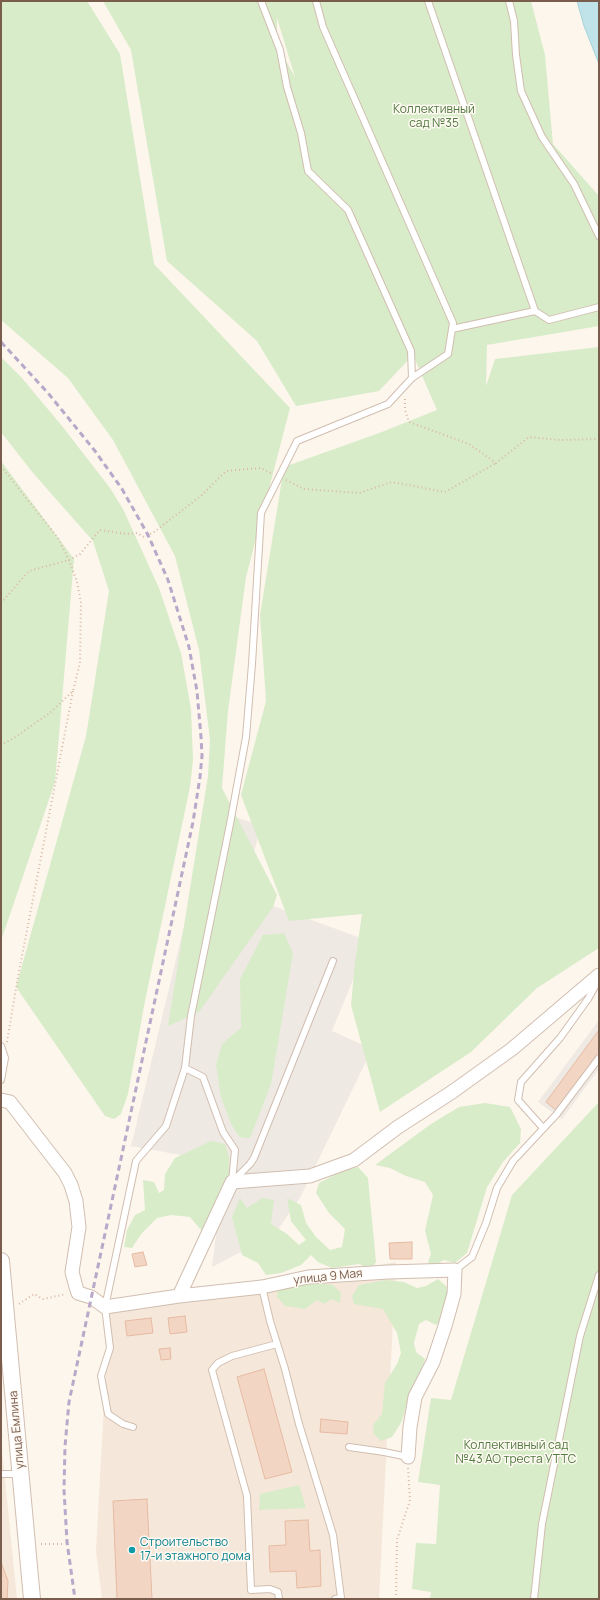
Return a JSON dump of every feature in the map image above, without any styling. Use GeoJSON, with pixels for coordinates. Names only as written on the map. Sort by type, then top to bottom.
{"type":"FeatureCollection","features":[{"type":"Feature","properties":{"kind":"street"},"geometry":{"type":"LineString","coordinates":[[179,1296],[232,1182],[310,1176],[354,1160],[398,1127],[452,1092],[512,1049],[599,975]]}},
{"type":"Feature","properties":{"kind":"street"},"geometry":{"type":"LineString","coordinates":[[1,1100],[10,1102],[64,1173],[71,1185],[76,1202],[79,1227],[72,1272],[78,1293],[91,1297],[105,1307]]}},
{"type":"Feature","properties":{"kind":"street","name":"улица Емлина"},"geometry":{"type":"LineString","coordinates":[[1,1261],[32,1599]]}},
{"type":"Feature","properties":{"kind":"street"},"geometry":{"type":"LineString","coordinates":[[408,1457],[410,1427],[415,1398],[434,1362],[454,1294],[455,1270]]}},
{"type":"Feature","properties":{"kind":"street","name":"улица 9 Мая"},"geometry":{"type":"LineString","coordinates":[[105,1307],[179,1296],[262,1287],[308,1277],[455,1270]]}},
{"type":"Feature","properties":{"kind":"lane"},"geometry":{"type":"LineString","coordinates":[[261,1],[280,50],[287,87],[302,132],[308,171],[348,210],[411,351],[412,378]]}},
{"type":"Feature","properties":{"kind":"lane"},"geometry":{"type":"LineString","coordinates":[[133,1427],[123,1424],[108,1414],[101,1376],[110,1348],[105,1307],[136,1161],[166,1126],[185,1068],[191,1016],[246,737],[261,513],[297,441],[388,404],[412,378],[448,354],[453,323],[326,34],[316,1]]}},
{"type":"Feature","properties":{"kind":"lane"},"geometry":{"type":"LineString","coordinates":[[428,1],[535,311],[549,320],[599,307]]}},
{"type":"Feature","properties":{"kind":"lane"},"geometry":{"type":"LineString","coordinates":[[509,1],[514,21],[516,55],[521,91],[542,136],[574,184],[599,236]]}},
{"type":"Feature","properties":{"kind":"lane"},"geometry":{"type":"LineString","coordinates":[[452,329],[535,311]]}},
{"type":"Feature","properties":{"kind":"lane"},"geometry":{"type":"LineString","coordinates":[[232,1182],[254,1158],[333,961]]}},
{"type":"Feature","properties":{"kind":"lane"},"geometry":{"type":"LineString","coordinates":[[543,1128],[518,1100],[521,1082],[560,1038],[588,999],[599,979]]}},
{"type":"Feature","properties":{"kind":"lane"},"geometry":{"type":"LineString","coordinates":[[1,1046],[5,1058],[1,1080]]}},
{"type":"Feature","properties":{"kind":"lane"},"geometry":{"type":"LineString","coordinates":[[455,1270],[472,1257],[486,1223],[497,1188],[509,1168],[556,1115],[599,1058]]}},
{"type":"Feature","properties":{"kind":"lane"},"geometry":{"type":"LineString","coordinates":[[185,1068],[203,1077],[223,1132],[235,1150],[232,1182]]}},
{"type":"Feature","properties":{"kind":"lane"},"geometry":{"type":"LineString","coordinates":[[534,1599],[542,1524],[548,1493],[580,1336],[599,1275]]}},
{"type":"Feature","properties":{"kind":"lane"},"geometry":{"type":"LineString","coordinates":[[262,1287],[270,1322],[285,1369],[299,1424],[333,1535],[341,1598],[335,1599]]}},
{"type":"Feature","properties":{"kind":"lane"},"geometry":{"type":"LineString","coordinates":[[277,1344],[232,1356],[218,1363],[212,1370],[247,1496],[251,1590],[270,1589],[278,1592],[279,1599]]}},
{"type":"Feature","properties":{"kind":"lane"},"geometry":{"type":"LineString","coordinates":[[349,1447],[408,1457]]}},
{"type":"Feature","properties":{"kind":"lane"},"geometry":{"type":"LineString","coordinates":[[1,1474],[20,1474]]}},
{"type":"Feature","properties":{"kind":"path"},"geometry":{"type":"LineString","coordinates":[[412,378],[405,395],[404,410],[408,422],[469,444],[496,463]]}},
{"type":"Feature","properties":{"kind":"path"},"geometry":{"type":"LineString","coordinates":[[1,603],[29,571],[69,560],[80,554],[100,530],[126,534],[138,534],[144,537],[154,532],[202,495],[226,471],[261,468],[304,489],[359,493],[392,482],[446,492],[496,463],[529,437],[560,440],[599,439]]}},
{"type":"Feature","properties":{"kind":"path"},"geometry":{"type":"LineString","coordinates":[[1,466],[58,538],[69,560],[77,582],[81,603],[80,663],[73,691],[18,977],[5,1058]]}},
{"type":"Feature","properties":{"kind":"path"},"geometry":{"type":"LineString","coordinates":[[1,745],[14,738],[51,712],[73,691]]}},
{"type":"Feature","properties":{"kind":"path"},"geometry":{"type":"LineString","coordinates":[[19,1305],[34,1294],[43,1299],[49,1299],[61,1295],[78,1293]]}},
{"type":"Feature","properties":{"kind":"path"},"geometry":{"type":"LineString","coordinates":[[396,1599],[396,1540],[410,1500],[408,1457]]}},
{"type":"Feature","properties":{"kind":"path"},"geometry":{"type":"LineString","coordinates":[[44,1544],[62,1544]]}},
{"type":"Feature","properties":{"kind":"shaded area"},"geometry":{"type":"Polygon","coordinates":[[[212,810],[261,825],[243,895],[369,941],[332,1031],[372,1049],[300,1198],[274,1235],[212,1267],[225,1163],[131,1146],[212,810]]]}},
{"type":"Feature","properties":{"kind":"shaded area"},"geometry":{"type":"Polygon","coordinates":[[[599,1020],[599,1069],[562,1119],[538,1102],[599,1020]]]}},
{"type":"Feature","properties":{"kind":"shaded area"},"geometry":{"type":"Polygon","coordinates":[[[396,1262],[379,1599],[102,1599],[96,1551],[109,1313],[396,1262]]]}},
{"type":"Feature","properties":{"kind":"shaded area"},"geometry":{"type":"Polygon","coordinates":[[[1,1440],[17,1599],[1,1599],[1,1440]]]}},
{"type":"Feature","properties":{"kind":"green space"},"geometry":{"type":"Polygon","coordinates":[[[1,1],[87,1],[120,54],[154,264],[290,408],[246,577],[228,711],[222,788],[277,895],[273,907],[199,1012],[168,1026],[208,776],[210,740],[199,650],[175,556],[113,440],[68,378],[1,320],[1,1]]]}},
{"type":"Feature","properties":{"kind":"green space","name":"Коллективный сад №35"},"geometry":{"type":"Polygon","coordinates":[[[103,1],[531,1],[545,55],[553,144],[599,196],[599,326],[487,345],[486,386],[495,359],[599,347],[599,948],[537,988],[471,1052],[380,1112],[351,1005],[362,914],[289,921],[241,795],[266,701],[260,615],[284,467],[382,432],[437,410],[413,355],[379,391],[296,406],[257,341],[167,261],[131,50],[103,1]],[[277,18],[277,38],[280,50],[295,77],[277,18]]]}},
{"type":"Feature","properties":{"kind":"green space"},"geometry":{"type":"Polygon","coordinates":[[[1,357],[21,377],[62,426],[110,488],[123,509],[159,588],[181,653],[191,709],[193,760],[190,787],[145,1001],[128,1094],[121,1114],[114,1119],[105,1116],[16,987],[86,736],[109,591],[93,541],[33,473],[1,432],[1,357]]]}},
{"type":"Feature","properties":{"kind":"green space"},"geometry":{"type":"Polygon","coordinates":[[[1,461],[74,559],[55,782],[1,941],[1,461]]]}},
{"type":"Feature","properties":{"kind":"green space"},"geometry":{"type":"Polygon","coordinates":[[[284,933],[293,953],[271,1084],[250,1138],[240,1137],[231,1124],[221,1097],[216,1065],[222,1044],[241,1028],[240,979],[263,935],[284,933]]]}},
{"type":"Feature","properties":{"kind":"green space","name":"Коллективный сад №43 АО треста УТТС"},"geometry":{"type":"Polygon","coordinates":[[[599,1102],[599,1599],[430,1599],[431,1592],[412,1589],[416,1543],[436,1544],[440,1485],[418,1482],[431,1398],[451,1400],[512,1195],[599,1102]]]}},
{"type":"Feature","properties":{"kind":"green space"},"geometry":{"type":"Polygon","coordinates":[[[485,1103],[510,1107],[521,1129],[520,1143],[503,1162],[487,1187],[467,1253],[455,1263],[444,1260],[432,1267],[428,1262],[431,1254],[425,1231],[433,1195],[425,1182],[406,1176],[390,1168],[375,1165],[431,1124],[459,1107],[485,1103]]]}},
{"type":"Feature","properties":{"kind":"green space"},"geometry":{"type":"Polygon","coordinates":[[[211,1141],[225,1144],[229,1157],[229,1180],[206,1221],[206,1224],[201,1230],[190,1217],[171,1215],[157,1218],[142,1233],[132,1248],[124,1247],[127,1230],[135,1215],[145,1210],[143,1180],[154,1182],[159,1193],[164,1190],[165,1174],[175,1158],[211,1141]]]}},
{"type":"Feature","properties":{"kind":"green space"},"geometry":{"type":"Polygon","coordinates":[[[358,1167],[368,1178],[376,1262],[371,1269],[359,1264],[332,1268],[318,1262],[311,1255],[301,1265],[281,1273],[266,1275],[258,1263],[242,1255],[232,1217],[240,1198],[247,1208],[262,1198],[274,1200],[271,1224],[287,1234],[299,1245],[306,1240],[291,1221],[287,1198],[301,1205],[306,1223],[316,1237],[330,1250],[342,1247],[345,1229],[329,1213],[316,1193],[319,1183],[342,1171],[358,1167]]]}},
{"type":"Feature","properties":{"kind":"green space"},"geometry":{"type":"Polygon","coordinates":[[[438,1279],[447,1287],[448,1300],[442,1320],[436,1325],[426,1320],[419,1324],[414,1343],[416,1352],[425,1359],[421,1375],[408,1399],[402,1421],[392,1437],[381,1441],[374,1434],[373,1425],[382,1414],[385,1383],[397,1364],[401,1353],[397,1333],[383,1309],[354,1304],[352,1296],[359,1285],[385,1280],[404,1282],[417,1288],[426,1286],[438,1279]]]}},
{"type":"Feature","properties":{"kind":"green space"},"geometry":{"type":"Polygon","coordinates":[[[311,1282],[333,1285],[341,1293],[340,1303],[331,1299],[325,1304],[317,1300],[305,1309],[285,1306],[277,1297],[277,1289],[311,1282]]]}},
{"type":"Feature","properties":{"kind":"green space"},"geometry":{"type":"Polygon","coordinates":[[[299,1485],[306,1508],[259,1510],[260,1494],[299,1485]]]}},
{"type":"Feature","properties":{"kind":"water"},"geometry":{"type":"Polygon","coordinates":[[[577,1],[599,1],[599,64],[584,26],[577,1]]]}},
{"type":"Feature","properties":{"kind":"building"},"geometry":{"type":"Polygon","coordinates":[[[599,1030],[599,1053],[556,1110],[546,1102],[599,1030]]]}},
{"type":"Feature","properties":{"kind":"building"},"geometry":{"type":"Polygon","coordinates":[[[412,1242],[412,1259],[390,1259],[389,1243],[412,1242]]]}},
{"type":"Feature","properties":{"kind":"building"},"geometry":{"type":"Polygon","coordinates":[[[143,1252],[147,1265],[135,1267],[132,1254],[143,1252]]]}},
{"type":"Feature","properties":{"kind":"building"},"geometry":{"type":"Polygon","coordinates":[[[185,1316],[187,1332],[170,1334],[168,1318],[185,1316]]]}},
{"type":"Feature","properties":{"kind":"building"},"geometry":{"type":"Polygon","coordinates":[[[151,1318],[153,1333],[127,1336],[125,1321],[151,1318]]]}},
{"type":"Feature","properties":{"kind":"building"},"geometry":{"type":"Polygon","coordinates":[[[170,1348],[171,1359],[161,1360],[159,1349],[170,1348]]]}},
{"type":"Feature","properties":{"kind":"building"},"geometry":{"type":"Polygon","coordinates":[[[264,1369],[292,1472],[265,1479],[237,1377],[264,1369]]]}},
{"type":"Feature","properties":{"kind":"building"},"geometry":{"type":"Polygon","coordinates":[[[321,1419],[348,1422],[347,1434],[320,1432],[321,1419]]]}},
{"type":"Feature","properties":{"kind":"building","name":"Строительство 17-и этажного дома"},"geometry":{"type":"Polygon","coordinates":[[[147,1499],[152,1599],[117,1599],[113,1501],[147,1499]]]}},
{"type":"Feature","properties":{"kind":"building"},"geometry":{"type":"Polygon","coordinates":[[[308,1520],[310,1551],[320,1550],[321,1586],[297,1588],[296,1571],[270,1572],[269,1546],[286,1545],[285,1521],[308,1520]]]}},
{"type":"Feature","properties":{"kind":"building"},"geometry":{"type":"Polygon","coordinates":[[[1,1562],[8,1581],[7,1599],[1,1599],[1,1562]]]}},
{"type":"Feature","properties":{"kind":"railway"},"geometry":{"type":"LineString","coordinates":[[1,342],[48,393],[95,451],[122,489],[148,535],[168,580],[189,647],[197,691],[201,737],[202,756],[193,822],[69,1402],[65,1446],[64,1490],[67,1542],[75,1599]]}},
{"type":"Feature","properties":{"kind":"place","name":"Строительство 17-и этажного дома"},"geometry":{"type":"Point","coordinates":[132,1550]}}]}
